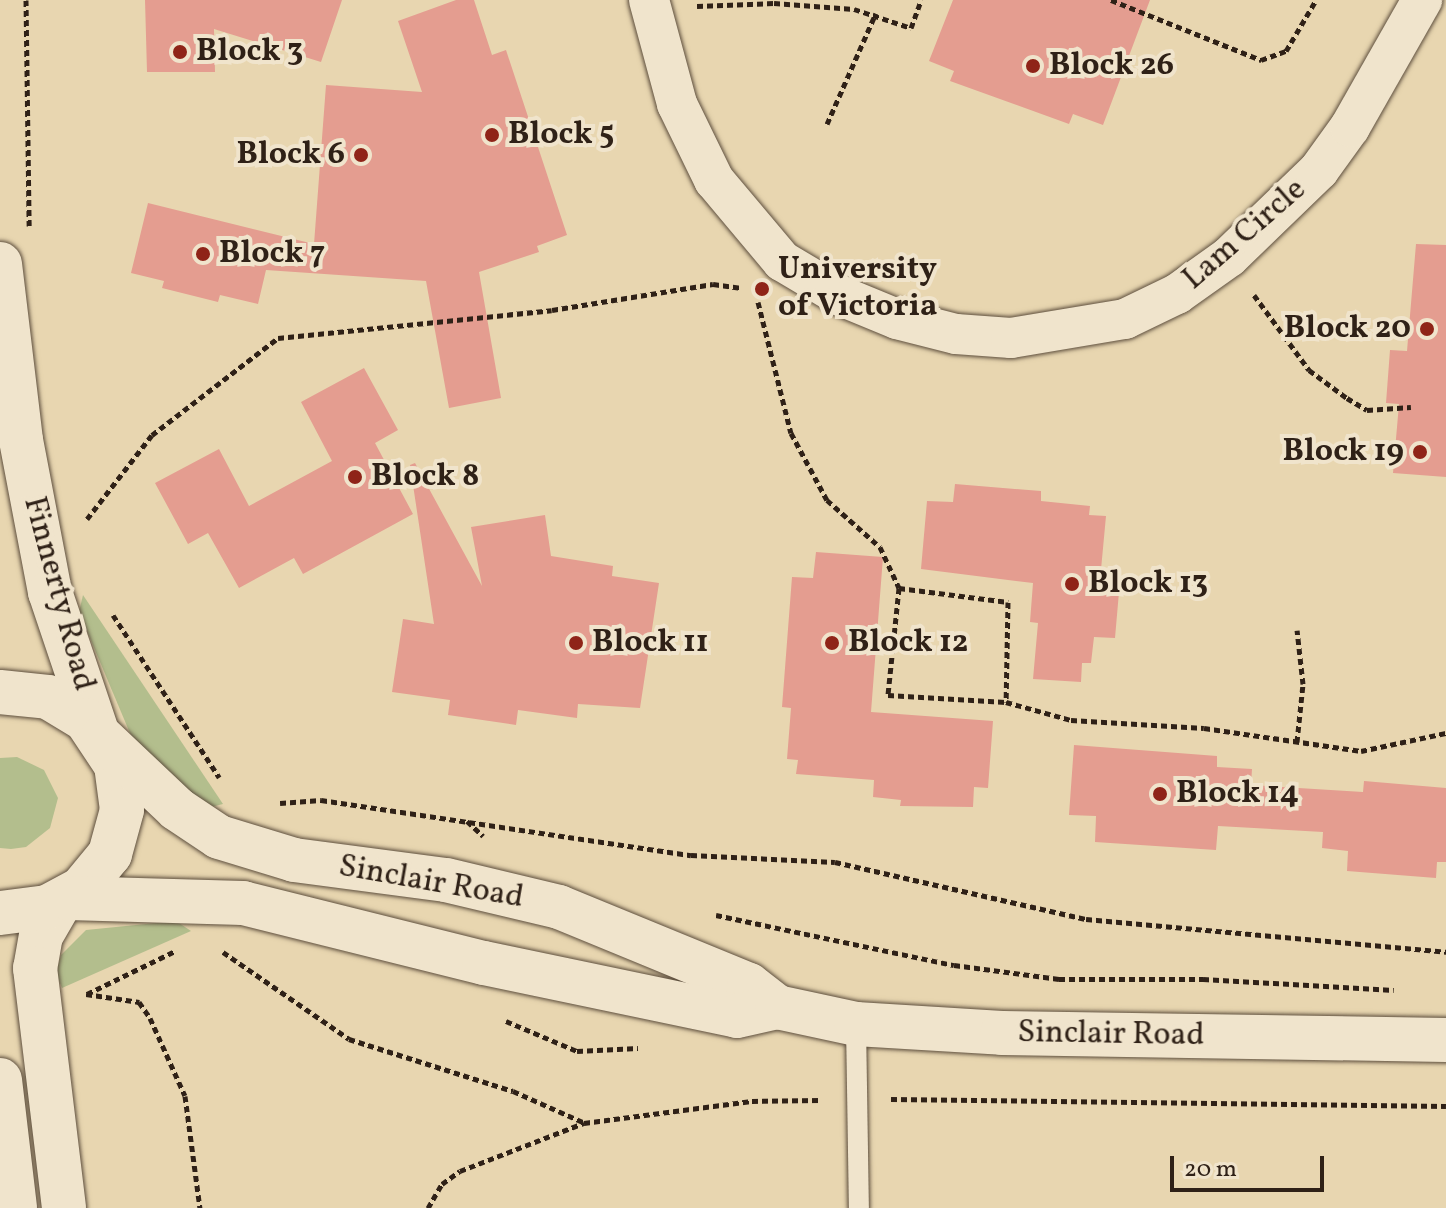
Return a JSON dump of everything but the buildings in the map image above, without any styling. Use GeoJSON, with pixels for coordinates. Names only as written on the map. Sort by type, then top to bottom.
{"type":"FeatureCollection","features":[{"type":"Feature","properties":{"kind":"main road","name":"Finnerty Road"},"geometry":{"type":"LineString","coordinates":[[0,264],[21,440],[47,578],[99,735],[120,780],[120,825],[102,867],[65,900]]}},
{"type":"Feature","properties":{"kind":"main road","name":"Sinclair Road"},"geometry":{"type":"LineString","coordinates":[[0,692],[48,697],[99,735],[177,809],[219,837],[294,860],[446,880],[559,907],[749,985],[777,1007]]}},
{"type":"Feature","properties":{"kind":"main road","name":"Sinclair Road"},"geometry":{"type":"LineString","coordinates":[[65,900],[243,903],[484,963],[737,1016],[777,1007],[856,1024],[1064,1035],[1446,1040]]}},
{"type":"Feature","properties":{"kind":"main road"},"geometry":{"type":"LineString","coordinates":[[0,913],[33,912],[65,900]]}},
{"type":"Feature","properties":{"kind":"main road"},"geometry":{"type":"LineString","coordinates":[[64,1208],[35,968],[41,935],[65,900]]}},
{"type":"Feature","properties":{"kind":"main road"},"geometry":{"type":"LineString","coordinates":[[0,1080],[15,1208]]}},
{"type":"Feature","properties":{"kind":"street","name":"Lam Circle"},"geometry":{"type":"LineString","coordinates":[[668,8],[677,104],[714,180],[741,216],[804,277],[897,319],[956,334],[1011,338],[1068,332],[1125,319],[1177,294],[1229,257],[1319,170],[1350,127],[1422,0]]}},
{"type":"Feature","properties":{"kind":"lane"},"geometry":{"type":"LineString","coordinates":[[856,1024],[859,1208]]}},
{"type":"Feature","properties":{"kind":"path"},"geometry":{"type":"LineString","coordinates":[[668,8],[774,3],[876,13],[911,28],[921,0]]}},
{"type":"Feature","properties":{"kind":"path"},"geometry":{"type":"LineString","coordinates":[[1111,0],[1261,60],[1286,51],[1316,0]]}},
{"type":"Feature","properties":{"kind":"path"},"geometry":{"type":"LineString","coordinates":[[827,124],[876,13]]}},
{"type":"Feature","properties":{"kind":"path"},"geometry":{"type":"LineString","coordinates":[[1229,257],[1309,370],[1367,410],[1411,407]]}},
{"type":"Feature","properties":{"kind":"path"},"geometry":{"type":"LineString","coordinates":[[79,531],[152,435],[278,338],[552,310],[713,284],[756,290],[791,433],[827,500],[880,547],[899,588],[888,695],[1006,702],[1071,720],[1204,728],[1361,751],[1446,733]]}},
{"type":"Feature","properties":{"kind":"path"},"geometry":{"type":"LineString","coordinates":[[899,588],[1008,602],[1006,702]]}},
{"type":"Feature","properties":{"kind":"path"},"geometry":{"type":"LineString","coordinates":[[1297,630],[1303,684],[1297,742]]}},
{"type":"Feature","properties":{"kind":"path"},"geometry":{"type":"LineString","coordinates":[[273,804],[321,800],[691,855],[835,862],[1086,919],[1446,952]]}},
{"type":"Feature","properties":{"kind":"path"},"geometry":{"type":"LineString","coordinates":[[466,821],[490,842]]}},
{"type":"Feature","properties":{"kind":"path"},"geometry":{"type":"LineString","coordinates":[[713,914],[954,965],[1059,979],[1389,986],[1400,995]]}},
{"type":"Feature","properties":{"kind":"path"},"geometry":{"type":"LineString","coordinates":[[215,947],[349,1039],[513,1091],[584,1123]]}},
{"type":"Feature","properties":{"kind":"path"},"geometry":{"type":"LineString","coordinates":[[86,994],[139,1002],[150,1018],[185,1096],[200,1208]]}},
{"type":"Feature","properties":{"kind":"path"},"geometry":{"type":"LineString","coordinates":[[428,1208],[442,1184],[460,1171],[584,1123],[752,1101],[1446,1106]]}},
{"type":"Feature","properties":{"kind":"green space"},"geometry":{"type":"Polygon","coordinates":[[[83,595],[223,804],[211,807],[191,794],[132,738],[79,612],[83,595]]]}},
{"type":"Feature","properties":{"kind":"green space"},"geometry":{"type":"Polygon","coordinates":[[[17,757],[44,770],[58,798],[50,828],[26,847],[0,848],[0,758],[17,757]]]}},
{"type":"Feature","properties":{"kind":"green space"},"geometry":{"type":"Polygon","coordinates":[[[176,921],[191,931],[62,988],[56,973],[61,955],[86,930],[176,921]]]}},
{"type":"Feature","properties":{"kind":"place","name":"Block 3"},"geometry":{"type":"Point","coordinates":[180,52]}},
{"type":"Feature","properties":{"kind":"place","name":"Block 26"},"geometry":{"type":"Point","coordinates":[1033,66]}},
{"type":"Feature","properties":{"kind":"place","name":"Block 5"},"geometry":{"type":"Point","coordinates":[492,135]}},
{"type":"Feature","properties":{"kind":"place","name":"Block 6"},"geometry":{"type":"Point","coordinates":[361,155]}},
{"type":"Feature","properties":{"kind":"place","name":"Block 7"},"geometry":{"type":"Point","coordinates":[203,254]}},
{"type":"Feature","properties":{"kind":"place","name":"University of Victoria"},"geometry":{"type":"Point","coordinates":[762,289]}},
{"type":"Feature","properties":{"kind":"place","name":"Block 20"},"geometry":{"type":"Point","coordinates":[1427,329]}},
{"type":"Feature","properties":{"kind":"place","name":"Block 19"},"geometry":{"type":"Point","coordinates":[1420,452]}},
{"type":"Feature","properties":{"kind":"place","name":"Block 8"},"geometry":{"type":"Point","coordinates":[355,477]}},
{"type":"Feature","properties":{"kind":"place","name":"Block 13"},"geometry":{"type":"Point","coordinates":[1072,584]}},
{"type":"Feature","properties":{"kind":"place","name":"Block 11"},"geometry":{"type":"Point","coordinates":[576,643]}},
{"type":"Feature","properties":{"kind":"place","name":"Block 12"},"geometry":{"type":"Point","coordinates":[832,643]}},
{"type":"Feature","properties":{"kind":"place","name":"Block 14"},"geometry":{"type":"Point","coordinates":[1160,794]}}]}
